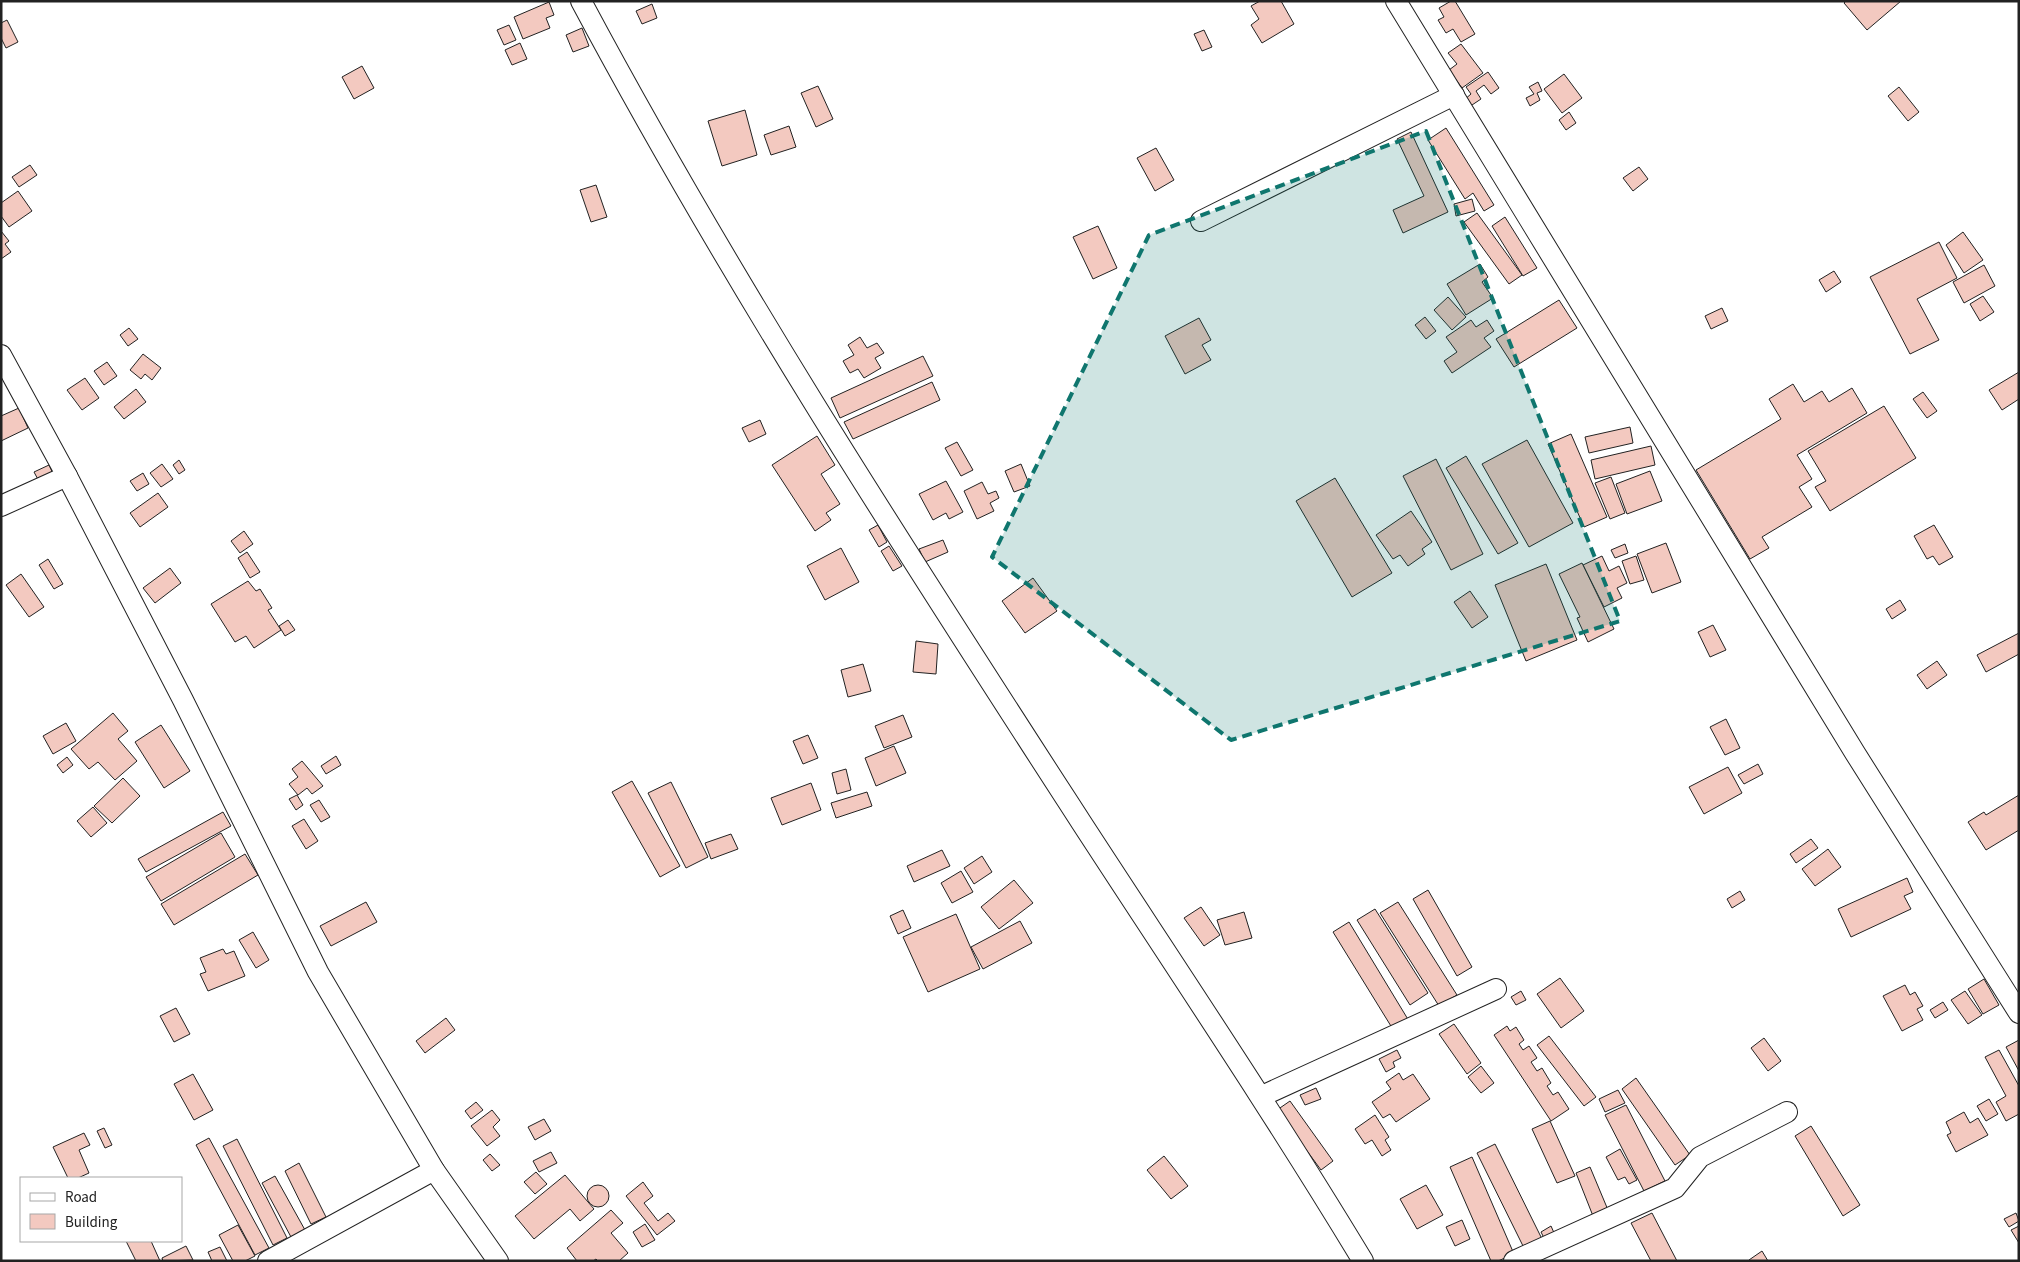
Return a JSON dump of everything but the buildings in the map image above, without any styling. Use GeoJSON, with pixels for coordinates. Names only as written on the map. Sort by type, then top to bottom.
{"type":"FeatureCollection","features":[{"type":"Feature","properties":{"kind":"street"},"geometry":{"type":"LineString","coordinates":[[581,1],[648,127],[808,393],[1081,821],[1262,1096],[1363,1261]]}},
{"type":"Feature","properties":{"kind":"street"},"geometry":{"type":"LineString","coordinates":[[1396,1],[1855,753],[2019,1013]]}},
{"type":"Feature","properties":{"kind":"street"},"geometry":{"type":"LineString","coordinates":[[1201,221],[1454,95]]}},
{"type":"Feature","properties":{"kind":"street"},"geometry":{"type":"LineString","coordinates":[[1,355],[67,476],[183,700],[318,972],[434,1170],[498,1261]]}},
{"type":"Feature","properties":{"kind":"street"},"geometry":{"type":"LineString","coordinates":[[1,506],[67,476]]}},
{"type":"Feature","properties":{"kind":"street"},"geometry":{"type":"LineString","coordinates":[[1262,1096],[1496,989]]}},
{"type":"Feature","properties":{"kind":"street"},"geometry":{"type":"LineString","coordinates":[[1514,1261],[1675,1188],[1700,1157],[1787,1112]]}},
{"type":"Feature","properties":{"kind":"street"},"geometry":{"type":"LineString","coordinates":[[268,1261],[434,1170]]}},
{"type":"Feature","properties":{"kind":"highlighted area"},"geometry":{"type":"Polygon","coordinates":[[[1426,131],[1620,621],[1231,740],[992,557],[1149,235],[1426,131]]]}}]}
